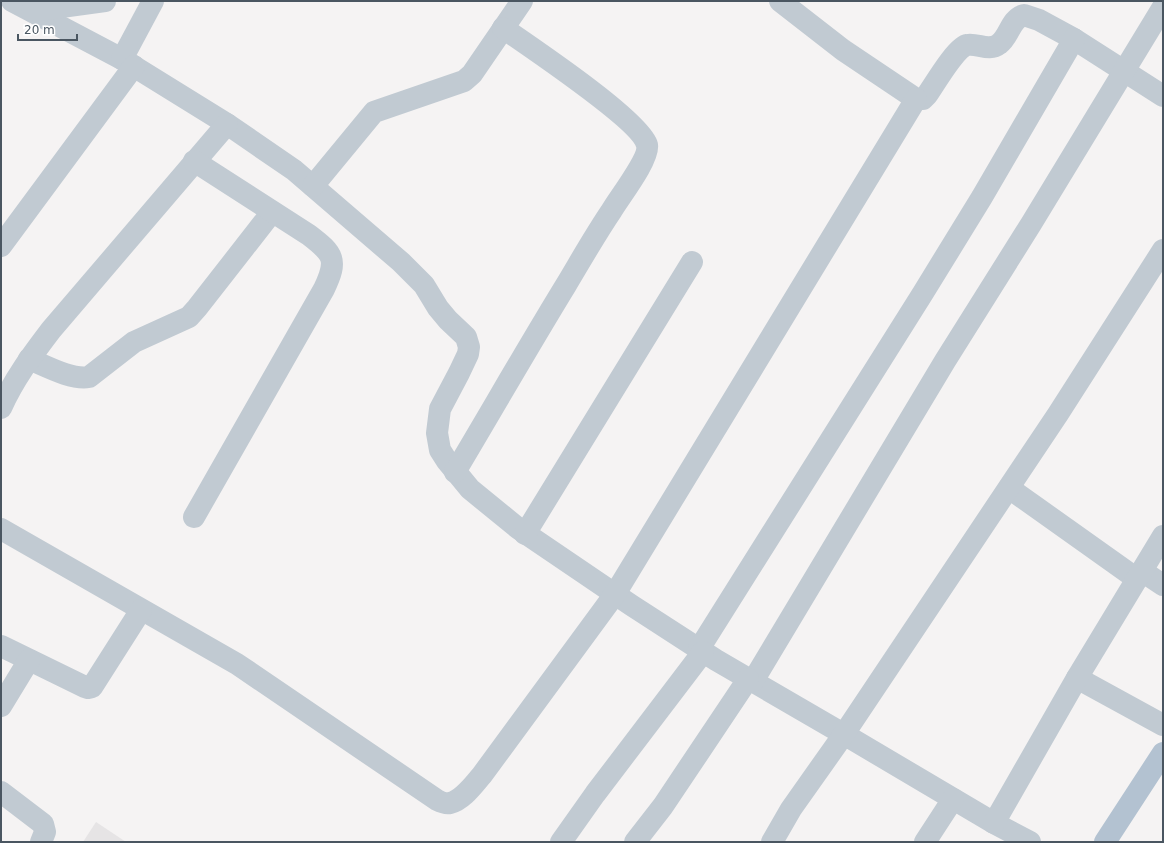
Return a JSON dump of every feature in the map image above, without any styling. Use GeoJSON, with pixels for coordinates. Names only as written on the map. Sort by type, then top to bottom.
{"type":"FeatureCollection","features":[{"type":"Feature","properties":{"kind":"main road"},"geometry":{"type":"LineString","coordinates":[[1105,842],[1157,776],[1163,753]]}},
{"type":"Feature","properties":{"kind":"street"},"geometry":{"type":"LineString","coordinates":[[12,1],[128,63],[227,124],[294,170],[401,262],[427,288],[440,311],[467,339],[469,347],[468,354],[440,409],[437,423],[440,450],[455,472],[470,489],[525,534],[701,651],[994,823],[1030,842]]}},
{"type":"Feature","properties":{"kind":"street"},"geometry":{"type":"LineString","coordinates":[[32,11],[105,1]]}},
{"type":"Feature","properties":{"kind":"street"},"geometry":{"type":"LineString","coordinates":[[1,246],[128,63],[153,1]]}},
{"type":"Feature","properties":{"kind":"street"},"geometry":{"type":"LineString","coordinates":[[313,186],[374,112],[464,81],[472,74],[522,1]]}},
{"type":"Feature","properties":{"kind":"street"},"geometry":{"type":"LineString","coordinates":[[780,1],[843,50],[916,99],[923,99],[927,95],[962,46],[967,44],[990,48],[995,47],[1002,42],[1014,22],[1020,16],[1024,15],[1035,18],[1074,39],[1163,96]]}},
{"type":"Feature","properties":{"kind":"street"},"geometry":{"type":"LineString","coordinates":[[635,842],[663,806],[750,680],[945,361],[1032,224],[1163,7]]}},
{"type":"Feature","properties":{"kind":"street"},"geometry":{"type":"LineString","coordinates":[[455,472],[600,229],[639,170],[648,146],[644,139],[615,110],[595,93],[503,28]]}},
{"type":"Feature","properties":{"kind":"street"},"geometry":{"type":"LineString","coordinates":[[562,842],[701,651],[982,197],[1074,39]]}},
{"type":"Feature","properties":{"kind":"street"},"geometry":{"type":"LineString","coordinates":[[1,529],[237,664],[437,800],[451,803],[465,794],[482,775],[615,594],[916,99]]}},
{"type":"Feature","properties":{"kind":"street"},"geometry":{"type":"LineString","coordinates":[[1,408],[10,388],[50,330],[227,124]]}},
{"type":"Feature","properties":{"kind":"street"},"geometry":{"type":"LineString","coordinates":[[194,161],[309,235],[330,252],[332,259],[331,275],[324,289],[194,517]]}},
{"type":"Feature","properties":{"kind":"street"},"geometry":{"type":"LineString","coordinates":[[29,359],[68,375],[83,378],[89,377],[134,342],[189,317],[272,212]]}},
{"type":"Feature","properties":{"kind":"street"},"geometry":{"type":"LineString","coordinates":[[772,842],[791,809],[844,734],[1062,408],[1163,250]]}},
{"type":"Feature","properties":{"kind":"street"},"geometry":{"type":"LineString","coordinates":[[525,534],[692,262]]}},
{"type":"Feature","properties":{"kind":"street"},"geometry":{"type":"LineString","coordinates":[[1009,488],[1139,575],[1163,585]]}},
{"type":"Feature","properties":{"kind":"street"},"geometry":{"type":"LineString","coordinates":[[994,823],[1077,678],[1163,536]]}},
{"type":"Feature","properties":{"kind":"street"},"geometry":{"type":"LineString","coordinates":[[1,646],[84,687],[92,687],[141,610]]}},
{"type":"Feature","properties":{"kind":"street"},"geometry":{"type":"LineString","coordinates":[[1,706],[29,660]]}},
{"type":"Feature","properties":{"kind":"street"},"geometry":{"type":"LineString","coordinates":[[1077,678],[1163,725]]}},
{"type":"Feature","properties":{"kind":"street"},"geometry":{"type":"LineString","coordinates":[[1,792],[43,824],[45,832],[41,842]]}},
{"type":"Feature","properties":{"kind":"street"},"geometry":{"type":"LineString","coordinates":[[925,842],[953,798]]}},
{"type":"Feature","properties":{"kind":"shaded area"},"geometry":{"type":"Polygon","coordinates":[[[96,822],[126,842],[83,842],[96,822]]]}}]}
